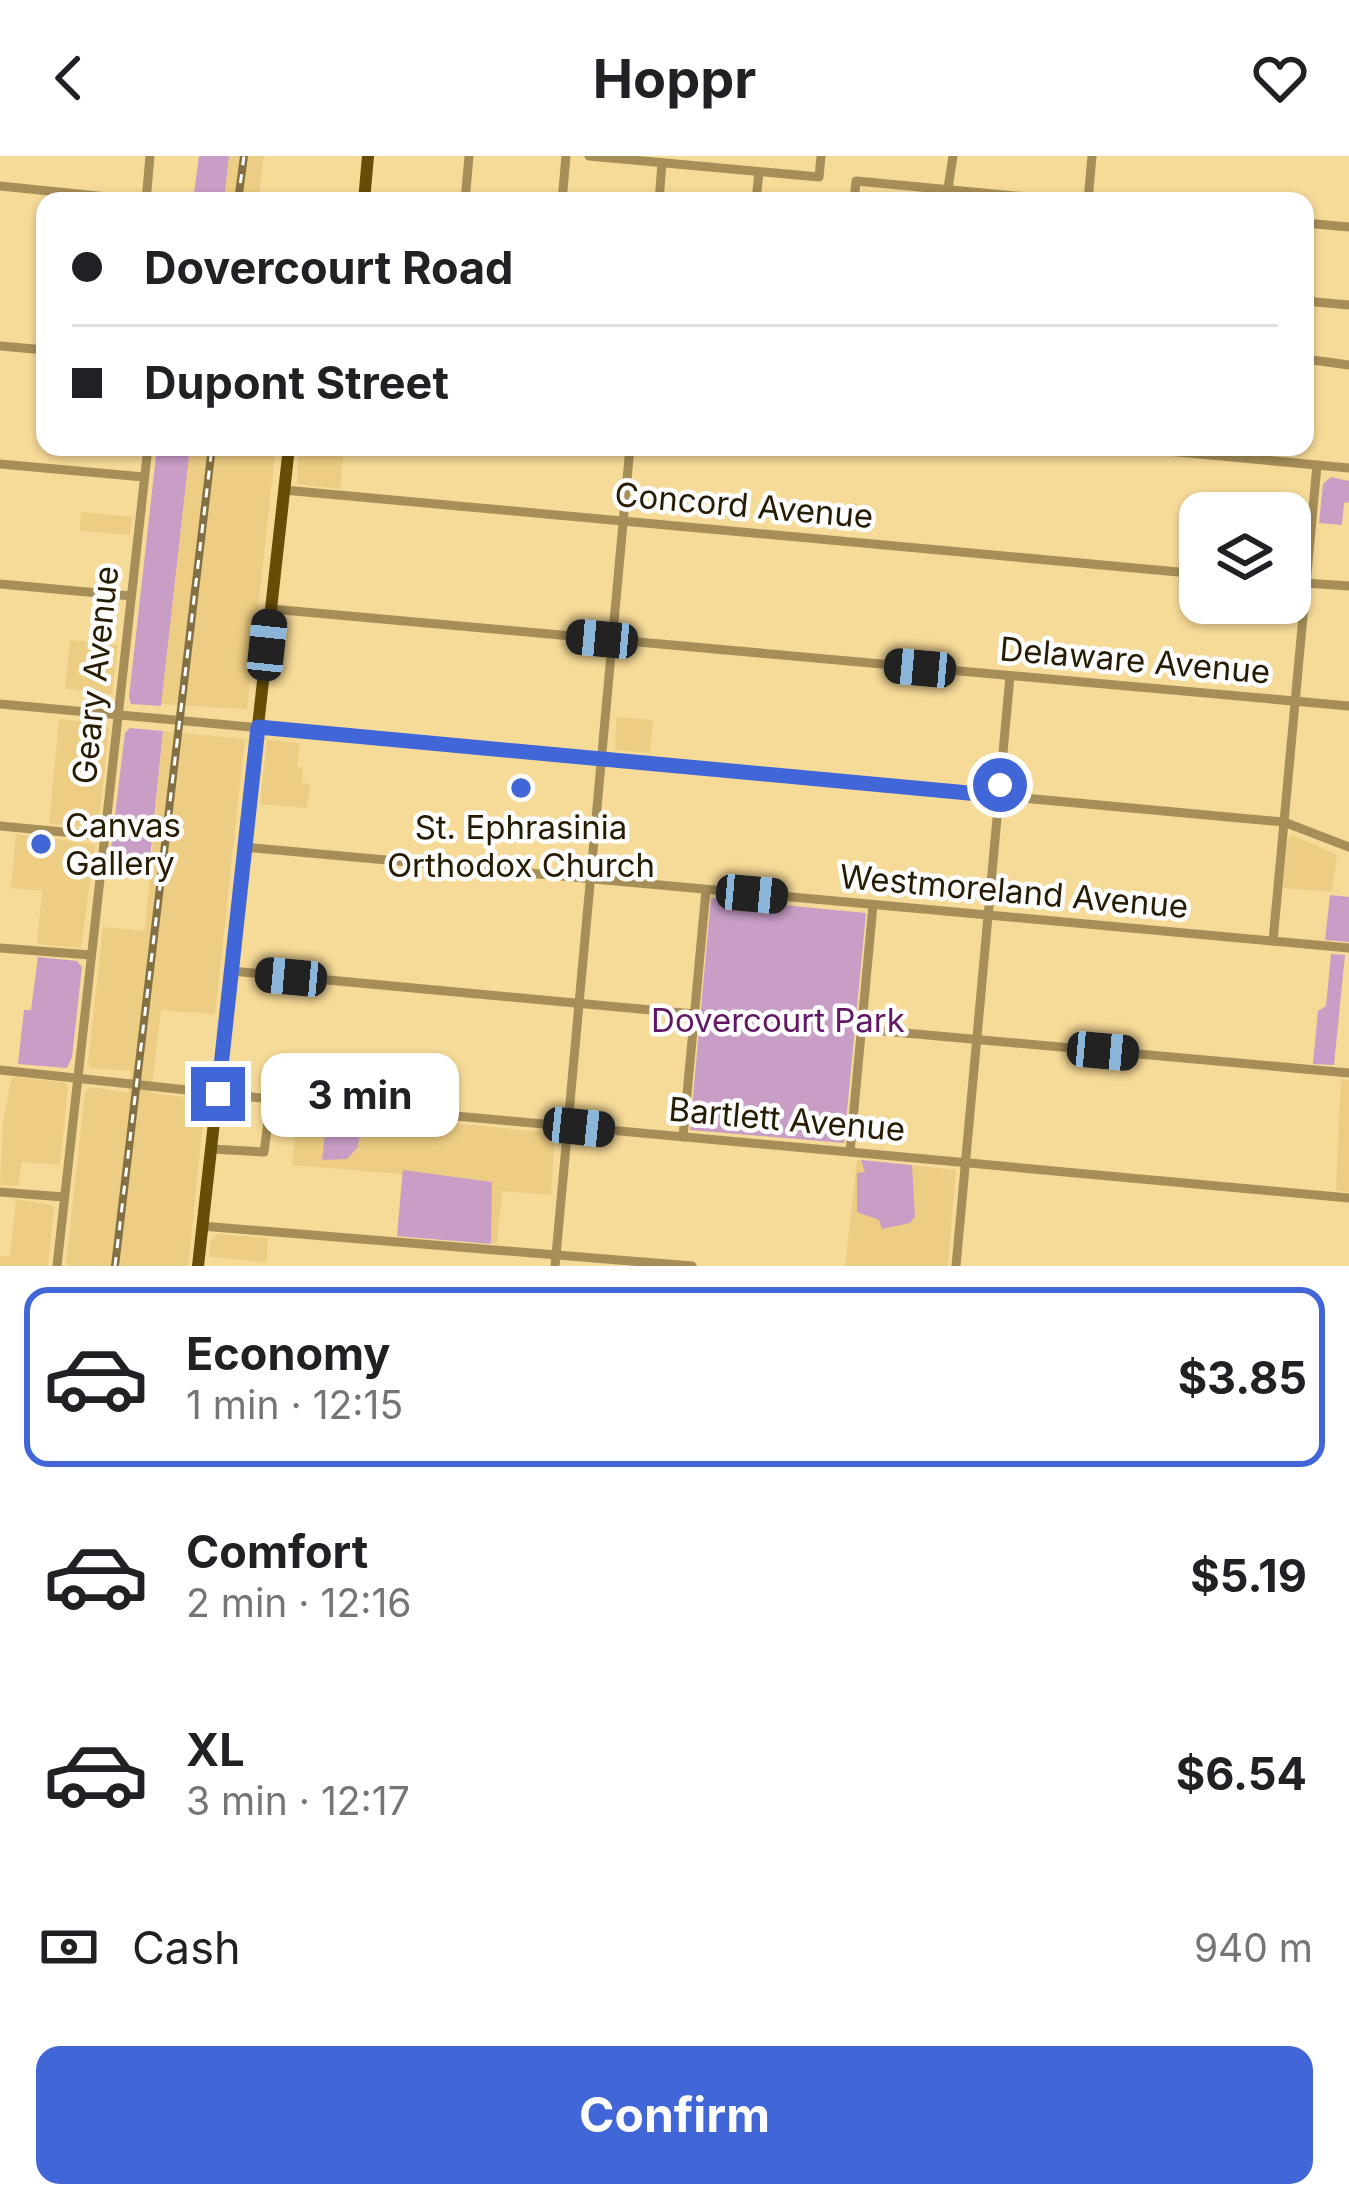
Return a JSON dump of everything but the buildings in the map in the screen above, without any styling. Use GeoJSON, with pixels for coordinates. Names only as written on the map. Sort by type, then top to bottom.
{"type":"FeatureCollection","features":[{"type":"Feature","properties":{"kind":"main road"},"geometry":{"type":"LineString","coordinates":[[365,192],[368,156]]}},
{"type":"Feature","properties":{"kind":"main road"},"geometry":{"type":"LineString","coordinates":[[198,1266],[288,456]]}},
{"type":"Feature","properties":{"kind":"street"},"geometry":{"type":"LineString","coordinates":[[147,192],[150,156]]}},
{"type":"Feature","properties":{"kind":"street"},"geometry":{"type":"LineString","coordinates":[[466,192],[469,156]]}},
{"type":"Feature","properties":{"kind":"street"},"geometry":{"type":"LineString","coordinates":[[563,192],[566,156]]}},
{"type":"Feature","properties":{"kind":"street"},"geometry":{"type":"LineString","coordinates":[[589,156],[704,162],[819,177],[821,156]]}},
{"type":"Feature","properties":{"kind":"street"},"geometry":{"type":"LineString","coordinates":[[947,192],[953,156]]}},
{"type":"Feature","properties":{"kind":"street"},"geometry":{"type":"LineString","coordinates":[[1089,192],[1092,156]]}},
{"type":"Feature","properties":{"kind":"street"},"geometry":{"type":"LineString","coordinates":[[659,192],[662,163]]}},
{"type":"Feature","properties":{"kind":"street"},"geometry":{"type":"LineString","coordinates":[[757,192],[759,172]]}},
{"type":"Feature","properties":{"kind":"street"},"geometry":{"type":"LineString","coordinates":[[855,192],[856,181],[928,192]]}},
{"type":"Feature","properties":{"kind":"street"},"geometry":{"type":"LineString","coordinates":[[0,186],[58,192]]}},
{"type":"Feature","properties":{"kind":"street"},"geometry":{"type":"LineString","coordinates":[[1314,224],[1349,227]]}},
{"type":"Feature","properties":{"kind":"street"},"geometry":{"type":"LineString","coordinates":[[1314,303],[1349,305]]}},
{"type":"Feature","properties":{"kind":"street"},"geometry":{"type":"LineString","coordinates":[[0,346],[36,349]]}},
{"type":"Feature","properties":{"kind":"street"},"geometry":{"type":"LineString","coordinates":[[1314,360],[1349,364]]}},
{"type":"Feature","properties":{"kind":"street","name":"Geary Avenue"},"geometry":{"type":"LineString","coordinates":[[57,1266],[147,456]]}},
{"type":"Feature","properties":{"kind":"street"},"geometry":{"type":"LineString","coordinates":[[555,1261],[629,456]]}},
{"type":"Feature","properties":{"kind":"street"},"geometry":{"type":"LineString","coordinates":[[1235,456],[1349,468]]}},
{"type":"Feature","properties":{"kind":"street"},"geometry":{"type":"LineString","coordinates":[[0,464],[144,477]]}},
{"type":"Feature","properties":{"kind":"street"},"geometry":{"type":"LineString","coordinates":[[1311,529],[1317,465]]}},
{"type":"Feature","properties":{"kind":"street","name":"Concord Avenue"},"geometry":{"type":"LineString","coordinates":[[284,490],[1179,572]]}},
{"type":"Feature","properties":{"kind":"street"},"geometry":{"type":"LineString","coordinates":[[1311,582],[1349,586]]}},
{"type":"Feature","properties":{"kind":"street"},"geometry":{"type":"LineString","coordinates":[[0,584],[131,596]]}},
{"type":"Feature","properties":{"kind":"street","name":"Delaware Avenue"},"geometry":{"type":"LineString","coordinates":[[271,609],[1349,706]]}},
{"type":"Feature","properties":{"kind":"street"},"geometry":{"type":"LineString","coordinates":[[1273,941],[1302,624]]}},
{"type":"Feature","properties":{"kind":"street"},"geometry":{"type":"LineString","coordinates":[[956,1266],[1010,676]]}},
{"type":"Feature","properties":{"kind":"street"},"geometry":{"type":"LineString","coordinates":[[0,704],[1284,822],[1349,847]]}},
{"type":"Feature","properties":{"kind":"street"},"geometry":{"type":"LineString","coordinates":[[0,826],[105,836]]}},
{"type":"Feature","properties":{"kind":"street","name":"Westmoreland Avenue"},"geometry":{"type":"LineString","coordinates":[[244,847],[1349,948]]}},
{"type":"Feature","properties":{"kind":"street"},"geometry":{"type":"LineString","coordinates":[[683,1137],[706,890]]}},
{"type":"Feature","properties":{"kind":"street"},"geometry":{"type":"LineString","coordinates":[[850,1152],[873,905]]}},
{"type":"Feature","properties":{"kind":"street"},"geometry":{"type":"LineString","coordinates":[[0,948],[92,955]]}},
{"type":"Feature","properties":{"kind":"street"},"geometry":{"type":"LineString","coordinates":[[231,971],[694,1013]]}},
{"type":"Feature","properties":{"kind":"street"},"geometry":{"type":"LineString","coordinates":[[861,1029],[1349,1073]]}},
{"type":"Feature","properties":{"kind":"street","name":"Bartlett Avenue"},"geometry":{"type":"LineString","coordinates":[[0,1070],[1349,1198]]}},
{"type":"Feature","properties":{"kind":"street"},"geometry":{"type":"LineString","coordinates":[[212,1149],[264,1152],[271,1099]]}},
{"type":"Feature","properties":{"kind":"street"},"geometry":{"type":"LineString","coordinates":[[0,1192],[64,1198]]}},
{"type":"Feature","properties":{"kind":"street"},"geometry":{"type":"LineString","coordinates":[[202,1226],[555,1261],[692,1266]]}},
{"type":"Feature","properties":{"kind":"shaded area"},"geometry":{"type":"Polygon","coordinates":[[[229,156],[264,156],[259,192],[225,192],[229,156]]]}},
{"type":"Feature","properties":{"kind":"shaded area"},"geometry":{"type":"Polygon","coordinates":[[[189,456],[275,456],[247,709],[161,704],[189,456]]]}},
{"type":"Feature","properties":{"kind":"shaded area"},"geometry":{"type":"Polygon","coordinates":[[[299,456],[343,456],[340,489],[297,484],[299,456]]]}},
{"type":"Feature","properties":{"kind":"shaded area"},"geometry":{"type":"Polygon","coordinates":[[[81,512],[132,517],[130,535],[80,531],[81,512]]]}},
{"type":"Feature","properties":{"kind":"shaded area"},"geometry":{"type":"Polygon","coordinates":[[[70,640],[118,645],[112,694],[65,689],[70,640]]]}},
{"type":"Feature","properties":{"kind":"shaded area"},"geometry":{"type":"Polygon","coordinates":[[[616,717],[653,720],[650,753],[615,750],[616,717]]]}},
{"type":"Feature","properties":{"kind":"shaded area"},"geometry":{"type":"Polygon","coordinates":[[[59,719],[103,723],[109,729],[99,820],[94,827],[49,824],[59,719]]]}},
{"type":"Feature","properties":{"kind":"shaded area"},"geometry":{"type":"Polygon","coordinates":[[[163,731],[245,739],[215,1014],[161,1010],[151,1093],[199,1099],[205,1105],[188,1266],[66,1266],[85,1092],[91,1087],[128,1093],[131,1071],[92,1068],[88,1063],[103,927],[145,931],[163,731]]]}},
{"type":"Feature","properties":{"kind":"shaded area"},"geometry":{"type":"Polygon","coordinates":[[[267,740],[300,743],[297,767],[303,768],[302,783],[310,784],[307,808],[260,804],[267,740]]]}},
{"type":"Feature","properties":{"kind":"shaded area"},"geometry":{"type":"Polygon","coordinates":[[[16,834],[95,844],[81,948],[37,944],[42,891],[11,888],[16,834]]]}},
{"type":"Feature","properties":{"kind":"shaded area"},"geometry":{"type":"Polygon","coordinates":[[[1292,835],[1337,855],[1332,892],[1283,888],[1292,835]]]}},
{"type":"Feature","properties":{"kind":"shaded area"},"geometry":{"type":"Polygon","coordinates":[[[12,1077],[65,1082],[68,1088],[60,1165],[22,1162],[18,1186],[0,1185],[3,1121],[12,1077]]]}},
{"type":"Feature","properties":{"kind":"shaded area"},"geometry":{"type":"Polygon","coordinates":[[[1341,1079],[1349,1080],[1349,1192],[1336,1191],[1341,1079]]]}},
{"type":"Feature","properties":{"kind":"shaded area"},"geometry":{"type":"Polygon","coordinates":[[[297,1109],[555,1133],[551,1195],[502,1191],[497,1244],[397,1236],[402,1174],[292,1165],[297,1109]]]}},
{"type":"Feature","properties":{"kind":"shaded area"},"geometry":{"type":"Polygon","coordinates":[[[857,1160],[956,1170],[948,1266],[845,1266],[857,1160]]]}},
{"type":"Feature","properties":{"kind":"shaded area"},"geometry":{"type":"Polygon","coordinates":[[[16,1199],[54,1206],[48,1266],[0,1266],[0,1256],[10,1256],[16,1199]]]}},
{"type":"Feature","properties":{"kind":"shaded area"},"geometry":{"type":"Polygon","coordinates":[[[217,1234],[268,1238],[267,1262],[209,1257],[211,1240],[217,1234]]]}},
{"type":"Feature","properties":{"kind":"green space"},"geometry":{"type":"Polygon","coordinates":[[[199,156],[229,156],[225,192],[194,192],[199,156]]]}},
{"type":"Feature","properties":{"kind":"green space"},"geometry":{"type":"Polygon","coordinates":[[[156,456],[189,456],[161,706],[131,704],[156,456]]]}},
{"type":"Feature","properties":{"kind":"green space"},"geometry":{"type":"Polygon","coordinates":[[[1331,477],[1349,481],[1342,525],[1319,523],[1323,484],[1331,477]]]}},
{"type":"Feature","properties":{"kind":"green space"},"geometry":{"type":"Polygon","coordinates":[[[130,728],[163,731],[149,869],[109,865],[125,733],[130,728]]]}},
{"type":"Feature","properties":{"kind":"green space"},"geometry":{"type":"Polygon","coordinates":[[[1330,895],[1349,897],[1349,942],[1325,940],[1330,895]]]}},
{"type":"Feature","properties":{"kind":"green space","name":"Dovercourt Park"},"geometry":{"type":"Polygon","coordinates":[[[711,898],[866,913],[844,1143],[690,1130],[711,898]]]}},
{"type":"Feature","properties":{"kind":"green space"},"geometry":{"type":"Polygon","coordinates":[[[1331,954],[1345,955],[1334,1065],[1313,1064],[1318,1011],[1326,1006],[1331,954]]]}},
{"type":"Feature","properties":{"kind":"green space"},"geometry":{"type":"Polygon","coordinates":[[[38,957],[77,961],[82,967],[67,1068],[18,1064],[24,1010],[31,1010],[38,957]]]}},
{"type":"Feature","properties":{"kind":"green space"},"geometry":{"type":"Polygon","coordinates":[[[326,1124],[360,1128],[358,1147],[347,1159],[322,1160],[326,1124]]]}},
{"type":"Feature","properties":{"kind":"green space"},"geometry":{"type":"Polygon","coordinates":[[[861,1160],[912,1165],[915,1216],[910,1223],[882,1229],[879,1220],[857,1212],[857,1173],[865,1172],[861,1160]]]}},
{"type":"Feature","properties":{"kind":"green space"},"geometry":{"type":"Polygon","coordinates":[[[403,1170],[492,1182],[491,1244],[397,1236],[403,1170]]]}},
{"type":"Feature","properties":{"kind":"railway"},"geometry":{"type":"LineString","coordinates":[[239,192],[244,156]]}},
{"type":"Feature","properties":{"kind":"railway"},"geometry":{"type":"LineString","coordinates":[[115,1266],[211,456]]}},
{"type":"Feature","properties":{"kind":"place","name":"St. Ephrasinia Orthodox Church"},"geometry":{"type":"Point","coordinates":[521,788]}},
{"type":"Feature","properties":{"kind":"place","name":"Canvas Gallery"},"geometry":{"type":"Point","coordinates":[41,844]}},
{"type":"Feature","properties":{"kind":"route"},"geometry":{"type":"LineString","coordinates":[[218,1094],[258,727],[999,796],[1000,785]]}}]}
